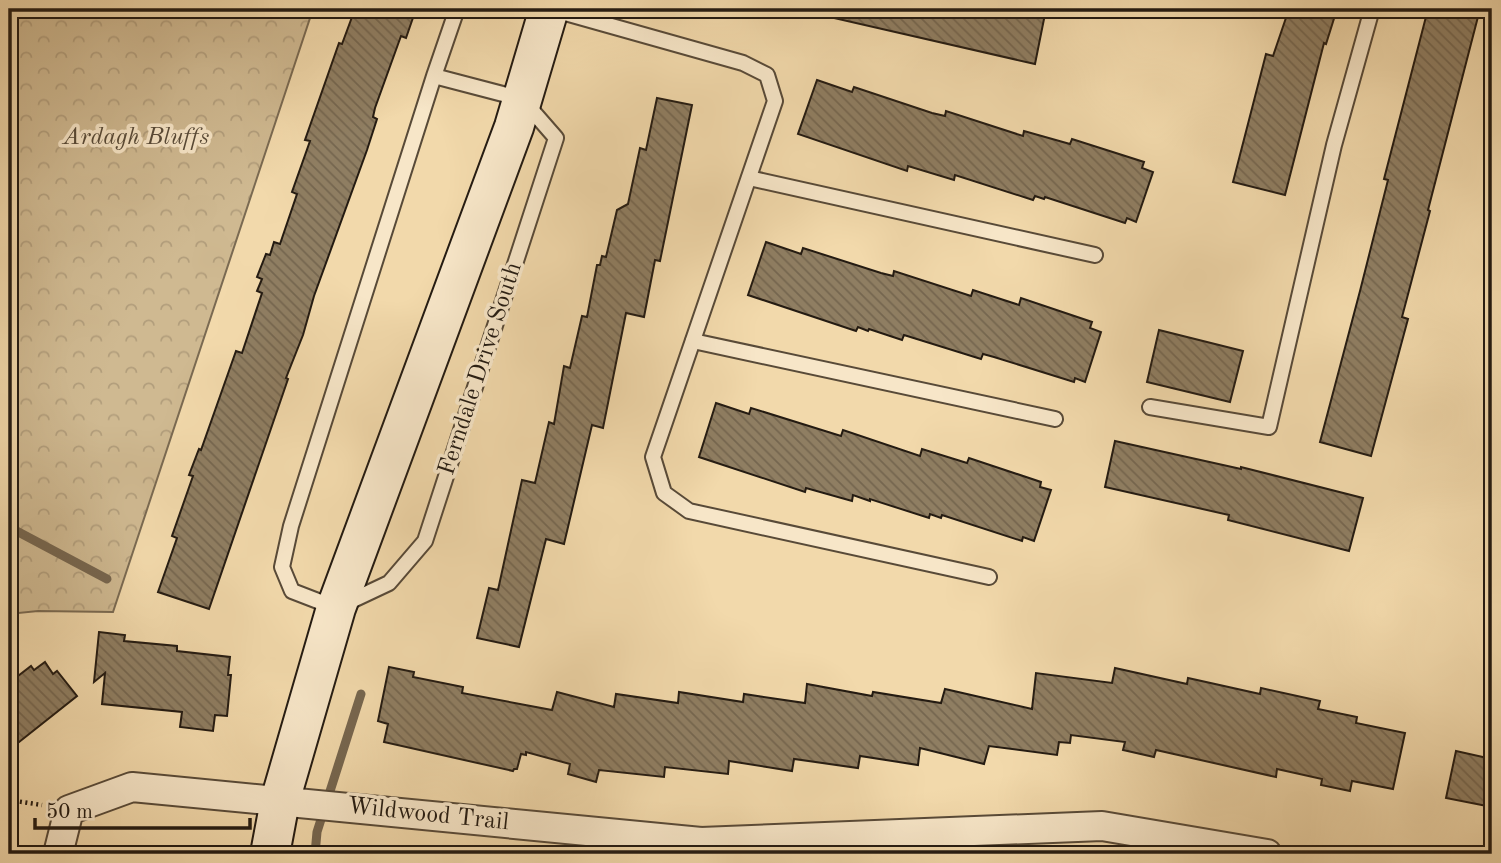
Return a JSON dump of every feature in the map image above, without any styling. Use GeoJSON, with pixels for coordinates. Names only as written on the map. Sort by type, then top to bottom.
{"type":"FeatureCollection","features":[{"type":"Feature","properties":{"kind":"main road","name":"Ferndale Drive South"},"geometry":{"type":"LineString","coordinates":[[270,854],[280,801],[337,608],[514,127],[550,9]]}},
{"type":"Feature","properties":{"kind":"street","name":"Wildwood Trail"},"geometry":{"type":"LineString","coordinates":[[58,854],[69,810],[132,787],[701,848],[1102,826],[1267,854]]}},
{"type":"Feature","properties":{"kind":"lane"},"geometry":{"type":"LineString","coordinates":[[337,608],[292,591],[282,567],[291,526],[457,9]]}},
{"type":"Feature","properties":{"kind":"lane"},"geometry":{"type":"LineString","coordinates":[[550,9],[743,63],[766,75],[775,101],[653,457],[664,493],[690,511],[989,577]]}},
{"type":"Feature","properties":{"kind":"lane"},"geometry":{"type":"LineString","coordinates":[[1150,407],[1269,427],[1334,145],[1371,9]]}},
{"type":"Feature","properties":{"kind":"lane"},"geometry":{"type":"LineString","coordinates":[[434,76],[522,99]]}},
{"type":"Feature","properties":{"kind":"lane","name":"Ferndale Drive South"},"geometry":{"type":"LineString","coordinates":[[337,608],[388,583],[425,541],[556,138],[522,99]]}},
{"type":"Feature","properties":{"kind":"lane"},"geometry":{"type":"LineString","coordinates":[[749,178],[1095,255]]}},
{"type":"Feature","properties":{"kind":"lane"},"geometry":{"type":"LineString","coordinates":[[693,341],[1055,419]]}},
{"type":"Feature","properties":{"kind":"green space","name":"Ardagh Bluffs"},"geometry":{"type":"Polygon","coordinates":[[[9,9],[313,9],[113,612],[38,611],[9,614],[9,9]]]}},
{"type":"Feature","properties":{"kind":"building"},"geometry":{"type":"Polygon","coordinates":[[[355,9],[416,9],[406,38],[401,36],[375,108],[373,117],[377,119],[367,150],[314,296],[209,609],[158,592],[177,538],[172,536],[193,476],[189,475],[199,449],[201,450],[236,351],[242,353],[262,293],[257,291],[262,279],[257,277],[274,242],[280,244],[297,194],[292,192],[310,141],[305,140],[339,43],[342,44],[355,9]]]}},
{"type":"Feature","properties":{"kind":"building"},"geometry":{"type":"Polygon","coordinates":[[[835,9],[1046,9],[1035,64],[834,18],[835,9]]]}},
{"type":"Feature","properties":{"kind":"building"},"geometry":{"type":"Polygon","coordinates":[[[1289,9],[1337,9],[1326,44],[1324,43],[1285,195],[1233,182],[1266,54],[1273,56],[1289,9]]]}},
{"type":"Feature","properties":{"kind":"building"},"geometry":{"type":"Polygon","coordinates":[[[1428,9],[1480,9],[1402,317],[1408,319],[1371,456],[1320,442],[1388,180],[1384,179],[1428,9]]]}},
{"type":"Feature","properties":{"kind":"building"},"geometry":{"type":"Polygon","coordinates":[[[817,80],[852,92],[854,87],[932,113],[945,116],[946,111],[1023,136],[1024,131],[1070,144],[1072,139],[1144,162],[1142,168],[1153,172],[1136,222],[1127,218],[1125,223],[1045,197],[1035,196],[1033,200],[955,175],[954,180],[908,166],[907,171],[798,134],[817,80]]]}},
{"type":"Feature","properties":{"kind":"building"},"geometry":{"type":"Polygon","coordinates":[[[657,98],[692,105],[660,261],[655,260],[644,317],[626,313],[603,428],[592,425],[564,544],[546,539],[519,647],[477,638],[489,588],[498,590],[522,480],[535,483],[549,422],[554,424],[564,366],[570,368],[582,316],[587,317],[597,265],[600,265],[602,256],[606,257],[617,210],[628,204],[640,148],[646,150],[657,98]]]}},
{"type":"Feature","properties":{"kind":"building"},"geometry":{"type":"Polygon","coordinates":[[[766,242],[801,254],[803,248],[893,276],[894,271],[971,296],[973,290],[1019,305],[1021,298],[1092,322],[1090,328],[1101,332],[1085,382],[1075,378],[1074,382],[983,354],[981,359],[904,335],[902,340],[869,329],[868,331],[858,327],[856,331],[748,295],[766,242]]]}},
{"type":"Feature","properties":{"kind":"building"},"geometry":{"type":"Polygon","coordinates":[[[1159,330],[1243,351],[1230,402],[1147,382],[1159,330]]]}},
{"type":"Feature","properties":{"kind":"building"},"geometry":{"type":"Polygon","coordinates":[[[716,403],[749,414],[751,408],[841,436],[843,430],[920,456],[922,449],[967,463],[969,458],[1041,482],[1040,487],[1051,490],[1034,541],[1023,537],[1022,541],[942,515],[941,518],[930,514],[929,518],[853,495],[852,501],[806,488],[805,492],[699,457],[716,403]]]}},
{"type":"Feature","properties":{"kind":"building"},"geometry":{"type":"Polygon","coordinates":[[[1115,441],[1241,467],[1363,498],[1349,551],[1228,520],[1229,515],[1105,487],[1115,441]]]}},
{"type":"Feature","properties":{"kind":"building"},"geometry":{"type":"Polygon","coordinates":[[[99,632],[125,635],[124,641],[177,646],[177,651],[230,657],[227,716],[215,715],[213,731],[180,727],[182,712],[102,704],[105,673],[94,682],[99,632]]]}},
{"type":"Feature","properties":{"kind":"building"},"geometry":{"type":"Polygon","coordinates":[[[45,662],[53,674],[57,671],[77,696],[9,750],[9,683],[31,666],[34,670],[45,662]]]}},
{"type":"Feature","properties":{"kind":"building"},"geometry":{"type":"Polygon","coordinates":[[[389,667],[414,672],[413,677],[463,687],[462,693],[552,710],[557,692],[614,707],[616,694],[678,703],[679,692],[743,702],[744,694],[805,703],[807,684],[872,696],[873,692],[941,703],[945,689],[1032,709],[1036,673],[1112,683],[1115,668],[1187,684],[1188,678],[1260,694],[1261,688],[1320,701],[1318,709],[1357,717],[1356,723],[1405,733],[1393,789],[1352,781],[1350,791],[1321,785],[1322,779],[1277,769],[1276,777],[1156,750],[1154,757],[1123,750],[1125,742],[1071,735],[1070,743],[1059,742],[1057,755],[989,746],[984,764],[920,748],[918,765],[860,756],[858,768],[794,759],[792,771],[729,761],[728,774],[665,767],[664,777],[599,770],[596,782],[568,774],[570,764],[526,752],[526,755],[521,754],[517,769],[513,771],[384,742],[388,724],[378,721],[389,667]]]}},
{"type":"Feature","properties":{"kind":"building"},"geometry":{"type":"Polygon","coordinates":[[[1456,751],[1492,759],[1492,807],[1446,798],[1456,751]]]}},
{"type":"Feature","properties":{"kind":"waterway"},"geometry":{"type":"LineString","coordinates":[[9,527],[107,579]]}},
{"type":"Feature","properties":{"kind":"waterway"},"geometry":{"type":"LineString","coordinates":[[315,854],[317,832],[361,694]]}}]}
